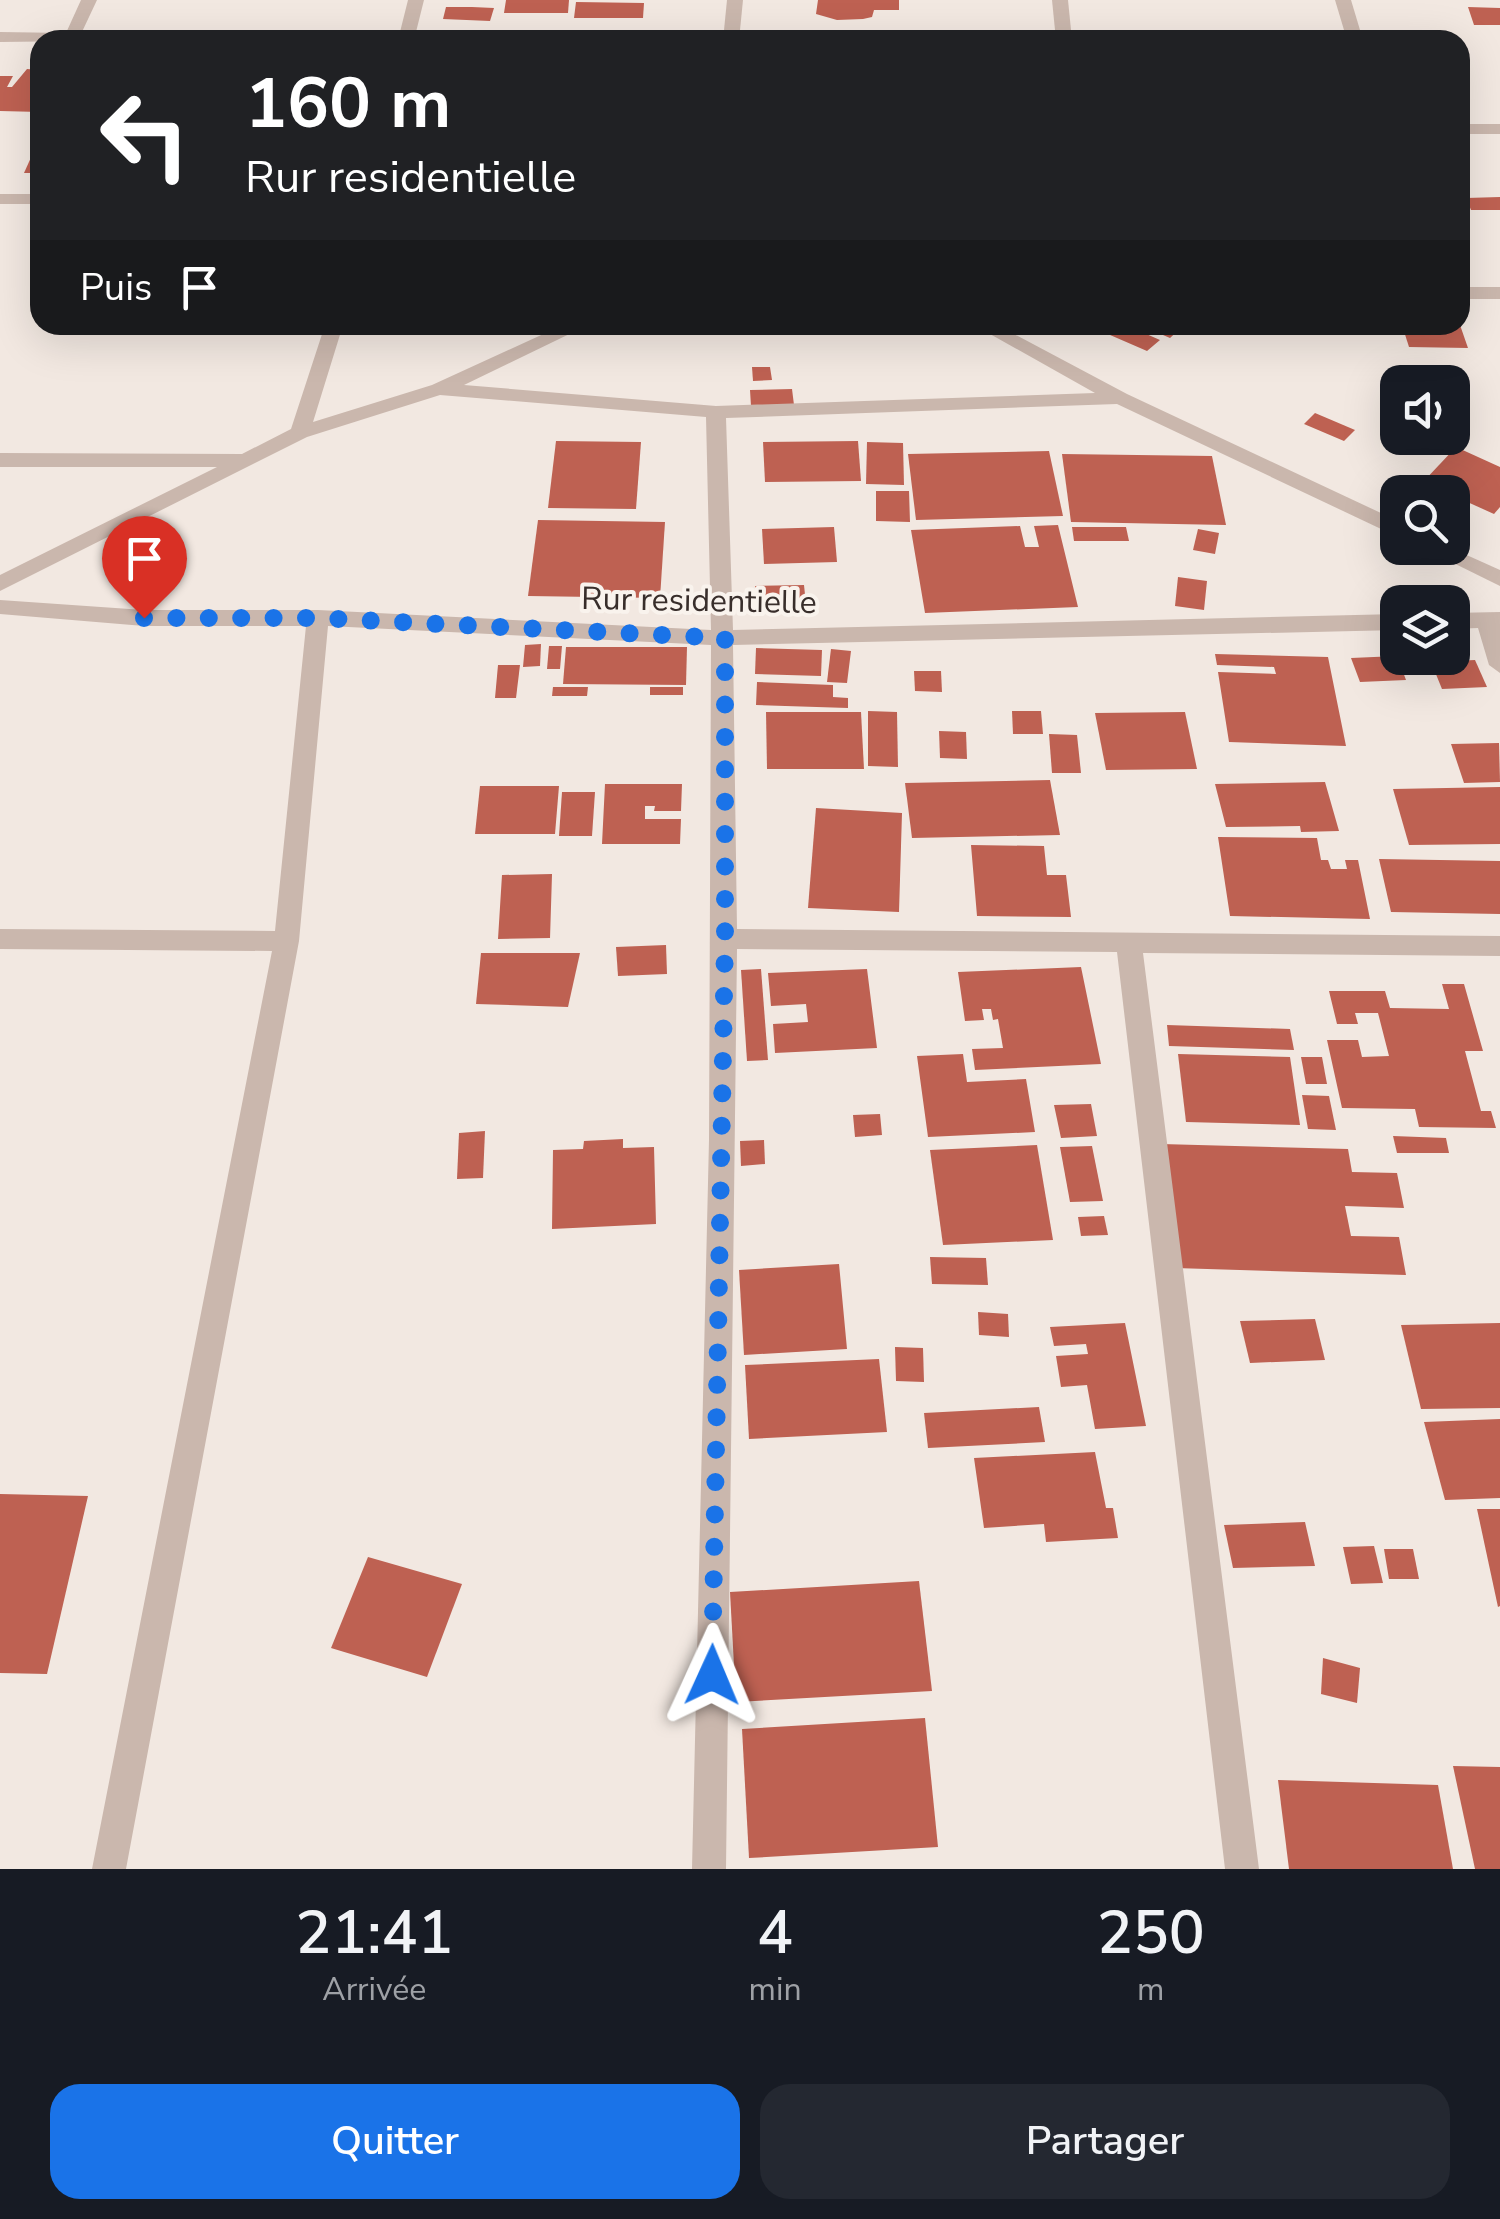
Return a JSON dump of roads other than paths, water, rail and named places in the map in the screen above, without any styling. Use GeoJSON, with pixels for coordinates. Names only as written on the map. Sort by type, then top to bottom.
{"type":"FeatureCollection","features":[{"type":"Feature","properties":{"kind":"street"},"geometry":{"type":"LineString","coordinates":[[75,30],[88,0]]}},
{"type":"Feature","properties":{"kind":"street"},"geometry":{"type":"LineString","coordinates":[[408,30],[416,0]]}},
{"type":"Feature","properties":{"kind":"street"},"geometry":{"type":"LineString","coordinates":[[732,30],[735,0]]}},
{"type":"Feature","properties":{"kind":"street"},"geometry":{"type":"LineString","coordinates":[[1060,0],[1063,30]]}},
{"type":"Feature","properties":{"kind":"street"},"geometry":{"type":"LineString","coordinates":[[1343,0],[1352,30]]}},
{"type":"Feature","properties":{"kind":"street"},"geometry":{"type":"LineString","coordinates":[[0,38],[30,38]]}},
{"type":"Feature","properties":{"kind":"street"},"geometry":{"type":"LineString","coordinates":[[1470,129],[1500,129]]}},
{"type":"Feature","properties":{"kind":"street"},"geometry":{"type":"LineString","coordinates":[[0,199],[30,199]]}},
{"type":"Feature","properties":{"kind":"street"},"geometry":{"type":"LineString","coordinates":[[1470,292],[1500,293]]}},
{"type":"Feature","properties":{"kind":"street"},"geometry":{"type":"LineString","coordinates":[[300,433],[331,335]]}},
{"type":"Feature","properties":{"kind":"street"},"geometry":{"type":"LineString","coordinates":[[0,584],[300,433],[439,389],[557,335]]}},
{"type":"Feature","properties":{"kind":"street"},"geometry":{"type":"LineString","coordinates":[[1002,335],[1120,398],[1380,521]]}},
{"type":"Feature","properties":{"kind":"street"},"geometry":{"type":"LineString","coordinates":[[439,389],[716,412],[1120,398]]}},
{"type":"Feature","properties":{"kind":"street"},"geometry":{"type":"LineString","coordinates":[[709,1869],[725,939],[725,638],[716,412]]}},
{"type":"Feature","properties":{"kind":"street"},"geometry":{"type":"LineString","coordinates":[[0,460],[250,460]]}},
{"type":"Feature","properties":{"kind":"street"},"geometry":{"type":"LineString","coordinates":[[1470,565],[1500,579]]}},
{"type":"Feature","properties":{"kind":"street","name":"Rur residentielle"},"geometry":{"type":"LineString","coordinates":[[0,606],[144,618],[318,618],[725,638],[1380,622]]}},
{"type":"Feature","properties":{"kind":"street"},"geometry":{"type":"LineString","coordinates":[[109,1869],[286,941],[318,618]]}},
{"type":"Feature","properties":{"kind":"street"},"geometry":{"type":"LineString","coordinates":[[1493,620],[1500,665]]}},
{"type":"Feature","properties":{"kind":"street"},"geometry":{"type":"LineString","coordinates":[[725,939],[1500,946]]}},
{"type":"Feature","properties":{"kind":"street"},"geometry":{"type":"LineString","coordinates":[[0,940],[286,941]]}},
{"type":"Feature","properties":{"kind":"street"},"geometry":{"type":"LineString","coordinates":[[1129,944],[1242,1869]]}}]}
